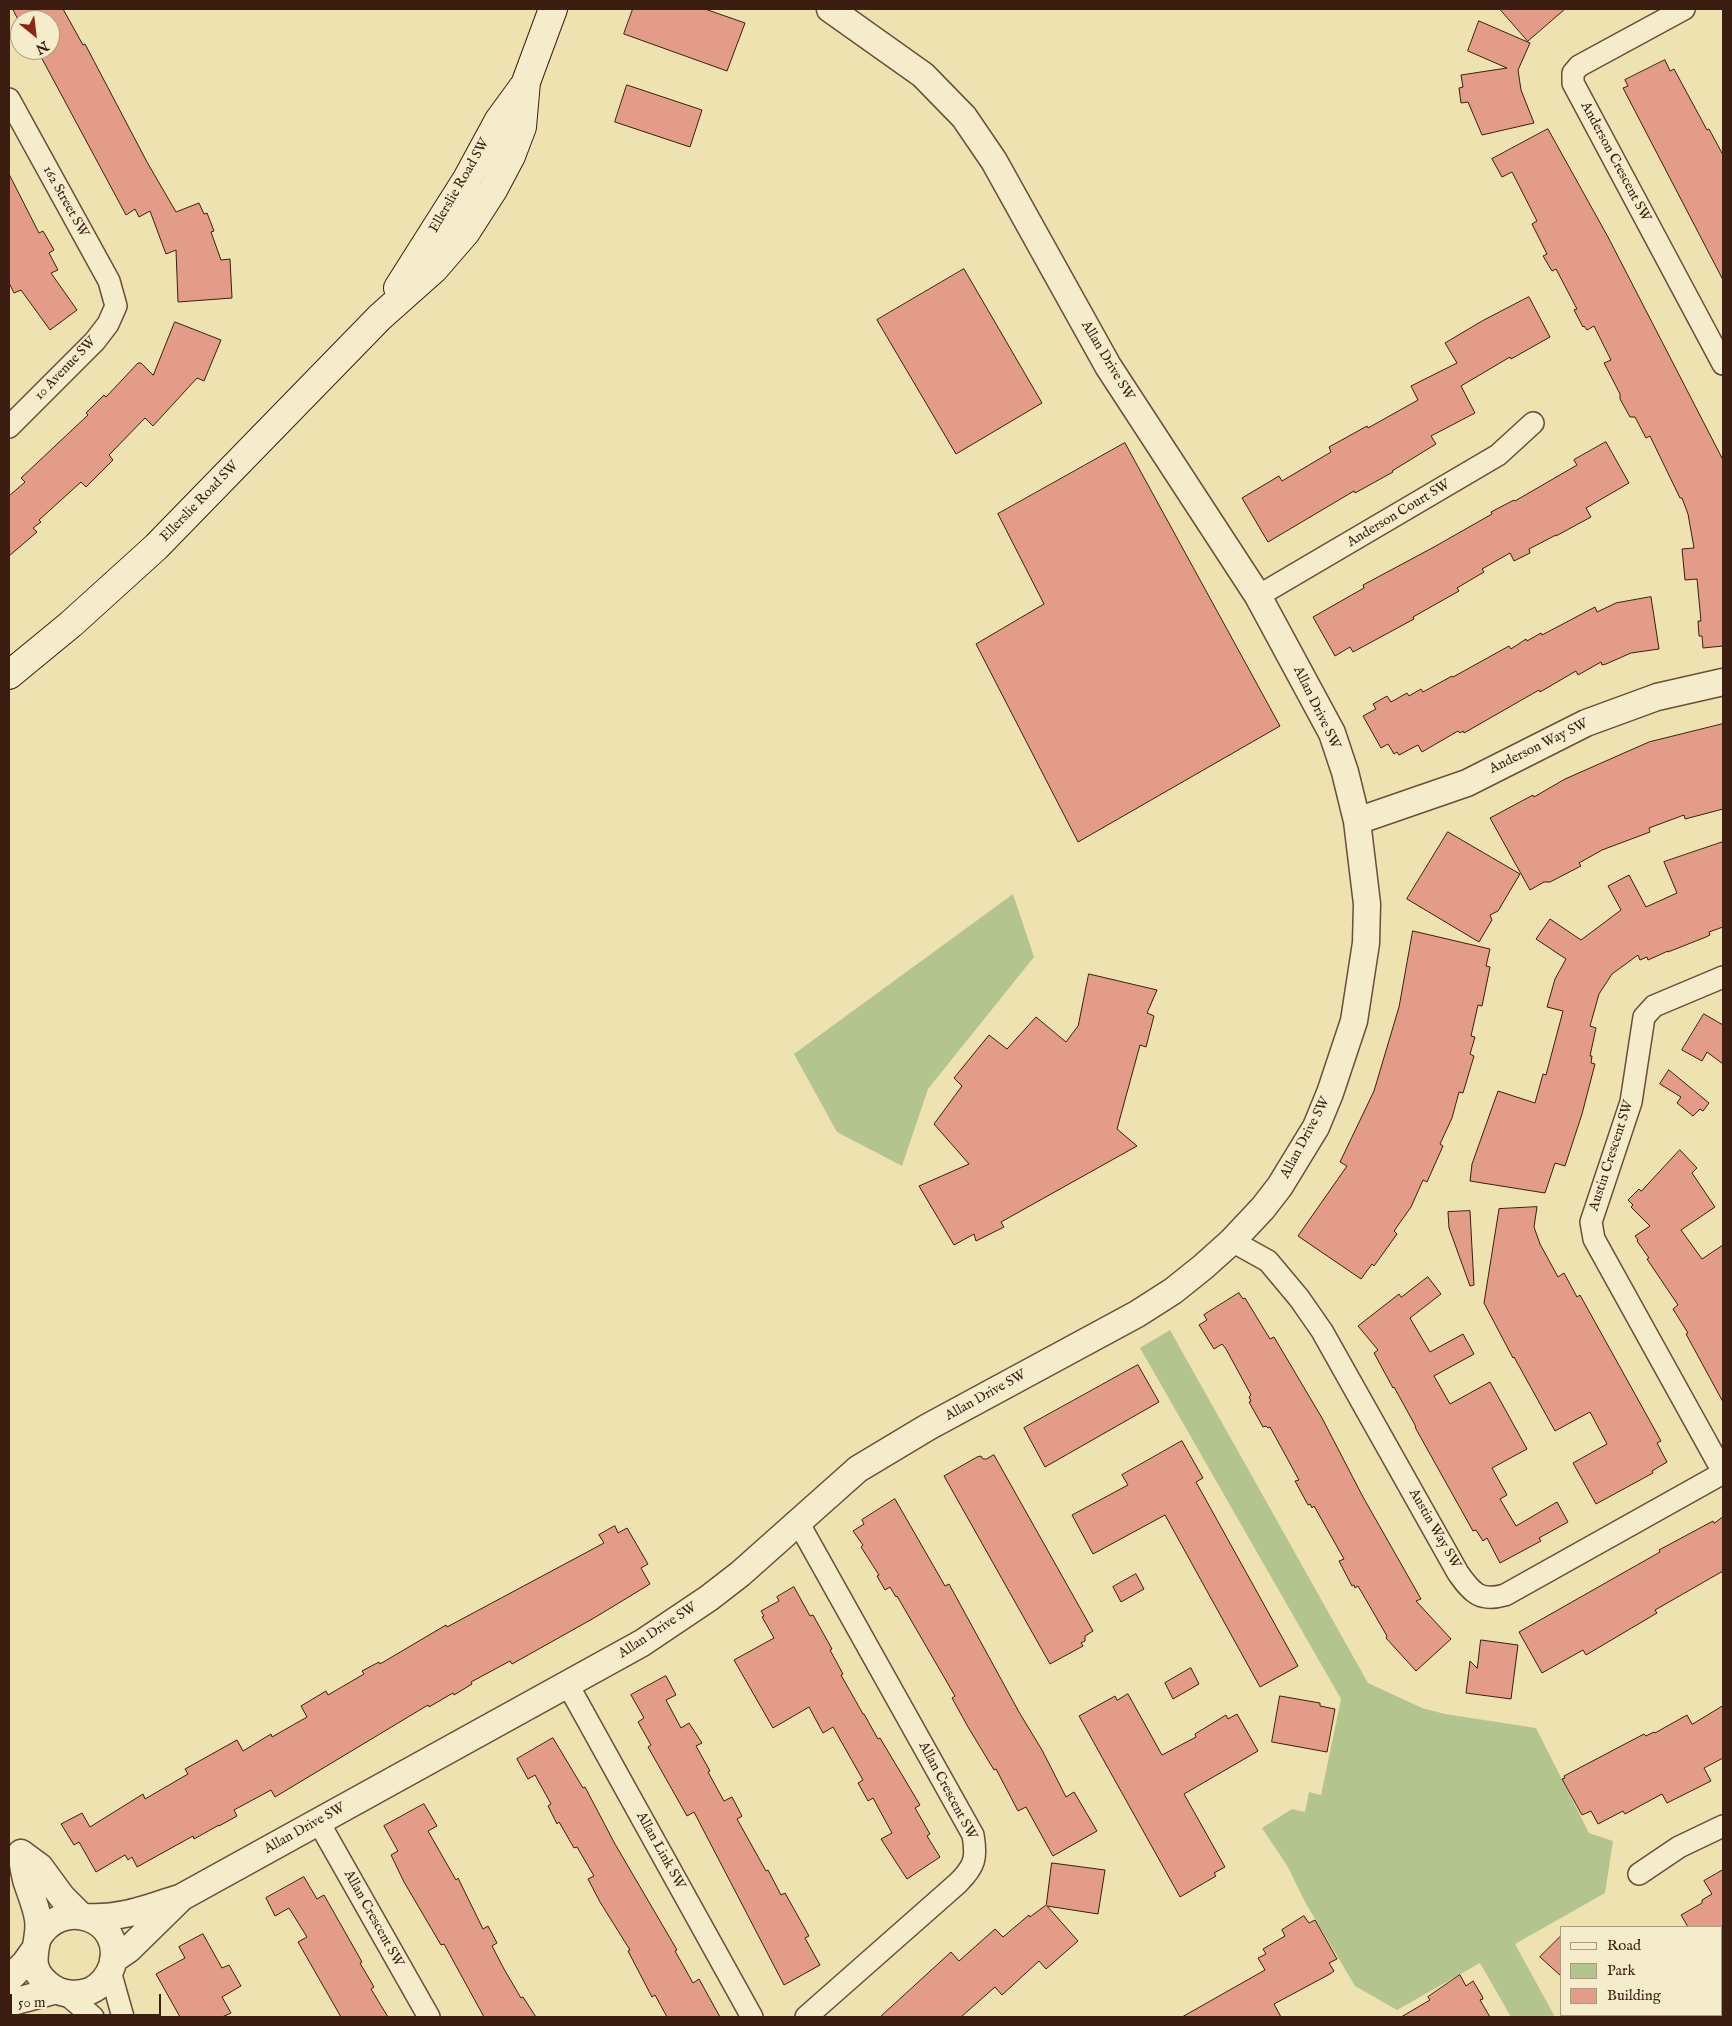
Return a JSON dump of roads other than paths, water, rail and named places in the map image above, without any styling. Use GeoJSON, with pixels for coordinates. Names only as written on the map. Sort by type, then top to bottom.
{"type":"FeatureCollection","features":[{"type":"Feature","properties":{"kind":"main road","name":"Ellerslie Road SW"},"geometry":{"type":"LineString","coordinates":[[9,675],[71,624],[156,547],[380,317],[458,193],[498,120],[526,82],[553,9]]}},
{"type":"Feature","properties":{"kind":"street","name":"Allan Drive SW"},"geometry":{"type":"LineString","coordinates":[[83,1916],[104,1918],[122,1916],[182,1897],[642,1643],[709,1598],[740,1574],[858,1469],[928,1427],[1137,1314],[1173,1291],[1232,1241],[1263,1208],[1280,1186],[1302,1150],[1330,1094],[1354,1021],[1366,942],[1367,914],[1357,821],[1345,772],[1332,733],[1258,596],[1108,366],[994,161],[964,117],[923,75],[830,9]]}},
{"type":"Feature","properties":{"kind":"street","name":"Anderson Crescent SW"},"geometry":{"type":"LineString","coordinates":[[1684,9],[1578,66],[1573,73],[1573,83],[1723,364]]}},
{"type":"Feature","properties":{"kind":"street","name":"162 Street SW"},"geometry":{"type":"LineString","coordinates":[[9,100],[109,281],[116,306]]}},
{"type":"Feature","properties":{"kind":"street","name":"10 Avenue SW"},"geometry":{"type":"LineString","coordinates":[[9,426],[95,341],[108,324],[116,306]]}},
{"type":"Feature","properties":{"kind":"street","name":"Anderson Court SW"},"geometry":{"type":"LineString","coordinates":[[1258,596],[1498,455],[1533,423]]}},
{"type":"Feature","properties":{"kind":"street","name":"Anderson Way SW"},"geometry":{"type":"LineString","coordinates":[[1357,821],[1467,783],[1586,723],[1657,696],[1723,682]]}},
{"type":"Feature","properties":{"kind":"street","name":"Austin Crescent SW"},"geometry":{"type":"LineString","coordinates":[[1723,977],[1654,1006],[1644,1017],[1631,1102],[1591,1222],[1594,1239],[1723,1473]]}},
{"type":"Feature","properties":{"kind":"street","name":"Austin Way SW"},"geometry":{"type":"LineString","coordinates":[[1232,1241],[1268,1261],[1299,1298],[1322,1331],[1458,1573],[1468,1587],[1479,1595],[1491,1599],[1506,1595],[1723,1473]]}},
{"type":"Feature","properties":{"kind":"street","name":"Allan Crescent SW"},"geometry":{"type":"LineString","coordinates":[[798,1522],[973,1835],[976,1853],[970,1871],[958,1883],[806,2017]]}},
{"type":"Feature","properties":{"kind":"street","name":"Allan Link SW"},"geometry":{"type":"LineString","coordinates":[[568,1685],[752,2017]]}},
{"type":"Feature","properties":{"kind":"street","name":"Allan Crescent SW"},"geometry":{"type":"LineString","coordinates":[[318,1821],[428,2017]]}},
{"type":"Feature","properties":{"kind":"street"},"geometry":{"type":"LineString","coordinates":[[1639,1874],[1679,1847],[1723,1826]]}},
{"type":"Feature","properties":{"kind":"street"},"geometry":{"type":"LineString","coordinates":[[93,2017],[61,1991],[42,1979],[38,1972],[34,1958],[39,1921],[21,1853],[40,1867],[62,1897],[83,1916],[104,1928],[112,1942],[112,1966],[123,2017]]}},
{"type":"Feature","properties":{"kind":"street","name":"Allan Drive SW"},"geometry":{"type":"LineString","coordinates":[[112,1966],[182,1897]]}},
{"type":"Feature","properties":{"kind":"street"},"geometry":{"type":"LineString","coordinates":[[9,1979],[25,1963],[45,1927],[54,1920],[66,1915],[83,1916]]}},
{"type":"Feature","properties":{"kind":"street"},"geometry":{"type":"LineString","coordinates":[[9,2003],[61,1991],[77,1994],[90,1991],[101,1983],[112,1966]]}}]}
